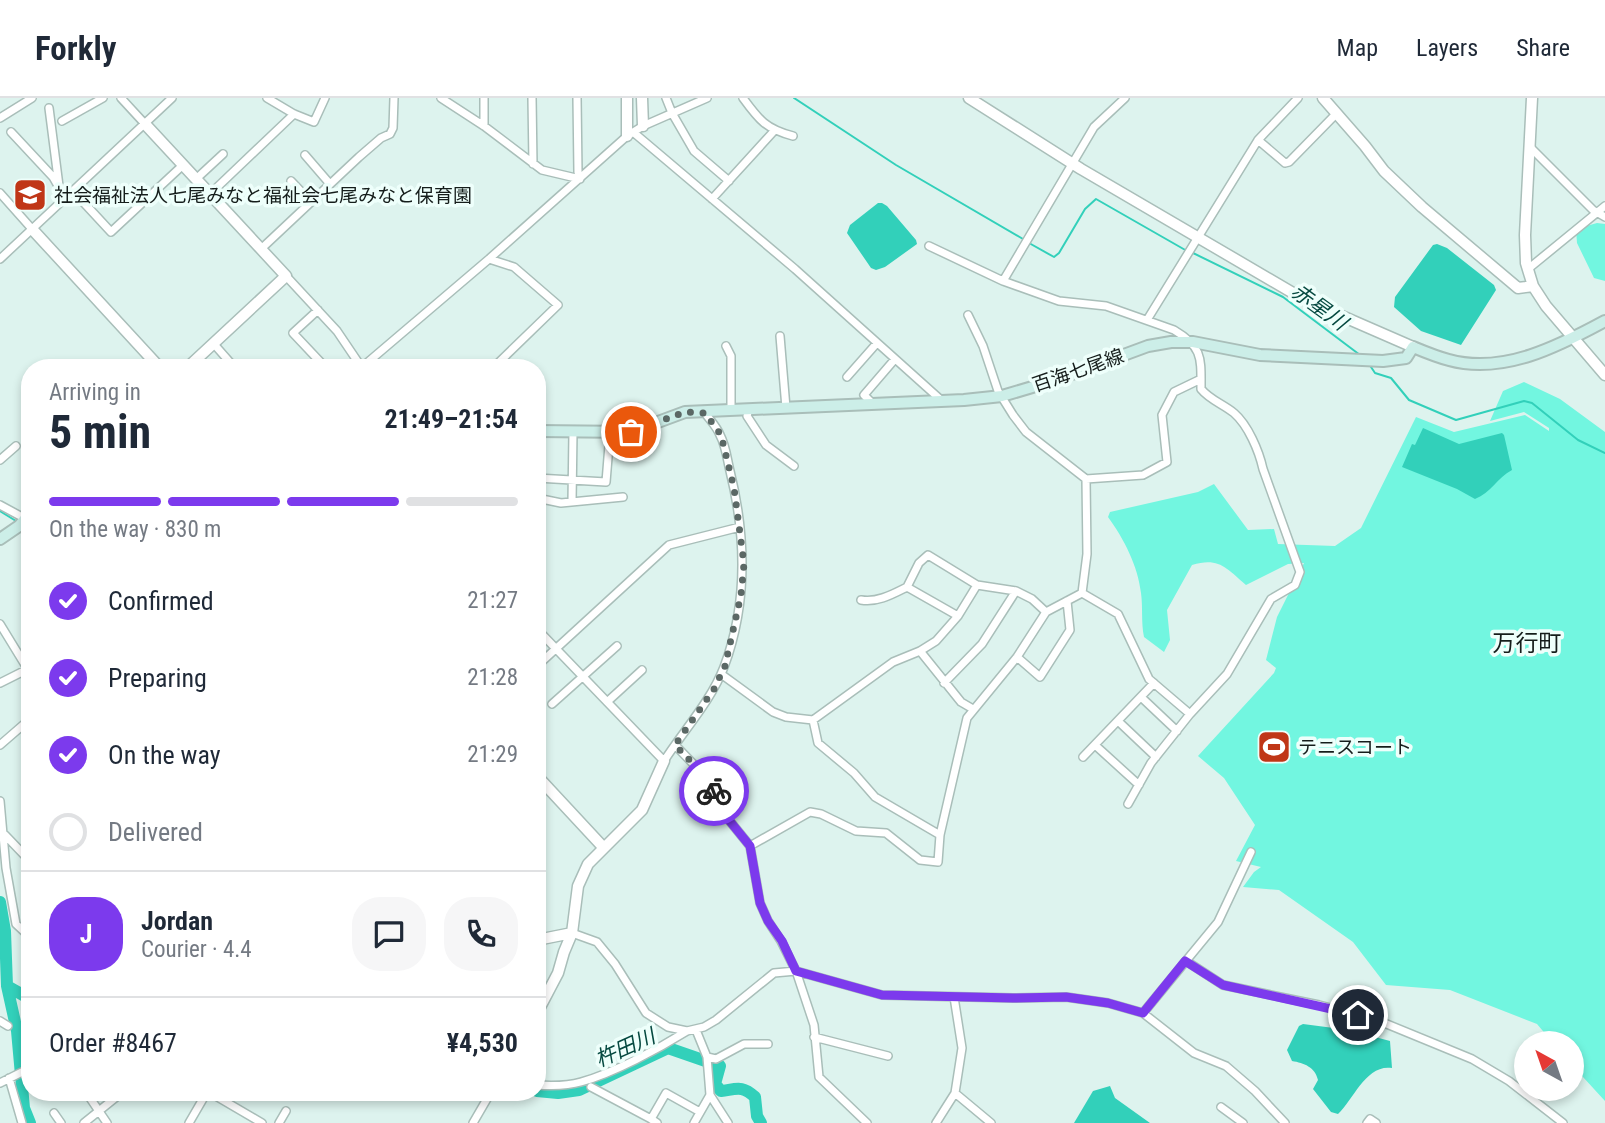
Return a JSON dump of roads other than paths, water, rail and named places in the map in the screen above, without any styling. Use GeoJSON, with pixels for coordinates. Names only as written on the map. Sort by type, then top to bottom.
{"type":"FeatureCollection","features":[{"type":"Feature","properties":{"kind":"main road"},"geometry":{"type":"LineString","coordinates":[[1413,347],[1451,361],[1483,363],[1532,355],[1574,339],[1605,321]]}},
{"type":"Feature","properties":{"kind":"main road","name":"百海七尾線"},"geometry":{"type":"LineString","coordinates":[[546,431],[631,432],[685,412],[1002,396],[1056,380],[1148,346],[1193,342],[1260,355],[1383,361],[1406,358],[1413,347]]}},
{"type":"Feature","properties":{"kind":"main road"},"geometry":{"type":"LineString","coordinates":[[0,539],[21,524]]}},
{"type":"Feature","properties":{"kind":"street"},"geometry":{"type":"LineString","coordinates":[[0,118],[32,98]]}},
{"type":"Feature","properties":{"kind":"street"},"geometry":{"type":"LineString","coordinates":[[62,121],[103,98]]}},
{"type":"Feature","properties":{"kind":"street"},"geometry":{"type":"LineString","coordinates":[[121,98],[318,310],[356,359]]}},
{"type":"Feature","properties":{"kind":"street"},"geometry":{"type":"LineString","coordinates":[[0,259],[172,98]]}},
{"type":"Feature","properties":{"kind":"street"},"geometry":{"type":"LineString","coordinates":[[267,98],[314,122],[325,98]]}},
{"type":"Feature","properties":{"kind":"street"},"geometry":{"type":"LineString","coordinates":[[261,248],[381,138],[390,134],[393,128],[394,98]]}},
{"type":"Feature","properties":{"kind":"street"},"geometry":{"type":"LineString","coordinates":[[441,98],[484,126],[542,170],[580,179]]}},
{"type":"Feature","properties":{"kind":"street"},"geometry":{"type":"LineString","coordinates":[[484,98],[484,126]]}},
{"type":"Feature","properties":{"kind":"street"},"geometry":{"type":"LineString","coordinates":[[532,98],[533,164]]}},
{"type":"Feature","properties":{"kind":"street"},"geometry":{"type":"LineString","coordinates":[[577,98],[580,179]]}},
{"type":"Feature","properties":{"kind":"street"},"geometry":{"type":"LineString","coordinates":[[626,98],[635,131],[942,401]]}},
{"type":"Feature","properties":{"kind":"street"},"geometry":{"type":"LineString","coordinates":[[635,131],[642,98]]}},
{"type":"Feature","properties":{"kind":"street"},"geometry":{"type":"LineString","coordinates":[[666,98],[694,151],[729,181]]}},
{"type":"Feature","properties":{"kind":"street"},"geometry":{"type":"LineString","coordinates":[[743,98],[759,120],[774,131],[793,136]]}},
{"type":"Feature","properties":{"kind":"street"},"geometry":{"type":"LineString","coordinates":[[969,98],[1072,164],[1305,300],[1413,347]]}},
{"type":"Feature","properties":{"kind":"street"},"geometry":{"type":"LineString","coordinates":[[1003,281],[1094,127],[1125,98]]}},
{"type":"Feature","properties":{"kind":"street"},"geometry":{"type":"LineString","coordinates":[[1147,320],[1258,140],[1298,98]]}},
{"type":"Feature","properties":{"kind":"street"},"geometry":{"type":"LineString","coordinates":[[1323,98],[1384,172],[1422,207],[1518,288],[1533,286]]}},
{"type":"Feature","properties":{"kind":"street"},"geometry":{"type":"LineString","coordinates":[[1532,98],[1525,235],[1528,269],[1533,286],[1546,306],[1605,375]]}},
{"type":"Feature","properties":{"kind":"street"},"geometry":{"type":"LineString","coordinates":[[371,359],[635,131],[704,99]]}},
{"type":"Feature","properties":{"kind":"street"},"geometry":{"type":"LineString","coordinates":[[49,108],[59,186]]}},
{"type":"Feature","properties":{"kind":"street"},"geometry":{"type":"LineString","coordinates":[[210,194],[294,114]]}},
{"type":"Feature","properties":{"kind":"street"},"geometry":{"type":"LineString","coordinates":[[1258,140],[1285,163],[1289,162],[1336,114]]}},
{"type":"Feature","properties":{"kind":"street"},"geometry":{"type":"LineString","coordinates":[[712,199],[774,131]]}},
{"type":"Feature","properties":{"kind":"street"},"geometry":{"type":"LineString","coordinates":[[11,132],[53,177],[65,198]]}},
{"type":"Feature","properties":{"kind":"street"},"geometry":{"type":"LineString","coordinates":[[1530,147],[1596,212],[1605,217]]}},
{"type":"Feature","properties":{"kind":"street"},"geometry":{"type":"LineString","coordinates":[[196,179],[223,154]]}},
{"type":"Feature","properties":{"kind":"street"},"geometry":{"type":"LineString","coordinates":[[305,155],[330,184]]}},
{"type":"Feature","properties":{"kind":"street"},"geometry":{"type":"LineString","coordinates":[[73,191],[111,232],[183,165]]}},
{"type":"Feature","properties":{"kind":"street"},"geometry":{"type":"LineString","coordinates":[[291,181],[311,202]]}},
{"type":"Feature","properties":{"kind":"street"},"geometry":{"type":"LineString","coordinates":[[0,193],[152,359]]}},
{"type":"Feature","properties":{"kind":"street"},"geometry":{"type":"LineString","coordinates":[[1528,269],[1605,206]]}},
{"type":"Feature","properties":{"kind":"street"},"geometry":{"type":"LineString","coordinates":[[929,246],[1003,281],[1059,301],[1107,306],[1174,330],[1193,342],[1202,368],[1201,389],[1233,412],[1255,443],[1300,572],[1295,585],[1271,599],[1227,674],[1190,714],[1156,757],[1128,804]]}},
{"type":"Feature","properties":{"kind":"street"},"geometry":{"type":"LineString","coordinates":[[489,259],[514,267],[558,305],[502,359]]}},
{"type":"Feature","properties":{"kind":"street"},"geometry":{"type":"LineString","coordinates":[[196,359],[286,276]]}},
{"type":"Feature","properties":{"kind":"street"},"geometry":{"type":"LineString","coordinates":[[318,310],[293,333],[318,359]]}},
{"type":"Feature","properties":{"kind":"street"},"geometry":{"type":"LineString","coordinates":[[968,315],[983,346],[998,391],[1013,415],[1026,432],[1086,479],[1143,475],[1167,461],[1162,415],[1174,393],[1201,379]]}},
{"type":"Feature","properties":{"kind":"street"},"geometry":{"type":"LineString","coordinates":[[780,336],[786,408]]}},
{"type":"Feature","properties":{"kind":"street"},"geometry":{"type":"LineString","coordinates":[[213,343],[227,359]]}},
{"type":"Feature","properties":{"kind":"street"},"geometry":{"type":"LineString","coordinates":[[847,377],[877,343]]}},
{"type":"Feature","properties":{"kind":"street"},"geometry":{"type":"LineString","coordinates":[[726,346],[731,356],[732,410]]}},
{"type":"Feature","properties":{"kind":"street"},"geometry":{"type":"LineString","coordinates":[[874,404],[864,395],[895,359]]}},
{"type":"Feature","properties":{"kind":"street"},"geometry":{"type":"LineString","coordinates":[[749,410],[747,416],[766,445],[794,466]]}},
{"type":"Feature","properties":{"kind":"street"},"geometry":{"type":"LineString","coordinates":[[546,996],[558,973],[572,933],[578,886],[588,864],[603,847],[635,820],[642,810],[664,761],[714,689],[736,627],[744,564],[740,527],[721,435],[705,413]]}},
{"type":"Feature","properties":{"kind":"street"},"geometry":{"type":"LineString","coordinates":[[572,502],[573,432]]}},
{"type":"Feature","properties":{"kind":"street"},"geometry":{"type":"LineString","coordinates":[[546,479],[606,482],[610,433]]}},
{"type":"Feature","properties":{"kind":"street"},"geometry":{"type":"LineString","coordinates":[[0,460],[16,446]]}},
{"type":"Feature","properties":{"kind":"street"},"geometry":{"type":"LineString","coordinates":[[1082,593],[1087,554],[1086,479]]}},
{"type":"Feature","properties":{"kind":"street"},"geometry":{"type":"LineString","coordinates":[[546,499],[561,503],[623,497]]}},
{"type":"Feature","properties":{"kind":"street"},"geometry":{"type":"LineString","coordinates":[[0,505],[21,520]]}},
{"type":"Feature","properties":{"kind":"street"},"geometry":{"type":"LineString","coordinates":[[546,658],[669,545],[740,527]]}},
{"type":"Feature","properties":{"kind":"street"},"geometry":{"type":"LineString","coordinates":[[861,600],[890,596],[907,587],[919,562],[928,555],[977,585],[1016,591],[1046,612]]}},
{"type":"Feature","properties":{"kind":"street"},"geometry":{"type":"LineString","coordinates":[[721,674],[773,712],[786,717],[813,720],[893,662],[936,641],[958,616],[977,585]]}},
{"type":"Feature","properties":{"kind":"street"},"geometry":{"type":"LineString","coordinates":[[907,587],[958,616]]}},
{"type":"Feature","properties":{"kind":"street"},"geometry":{"type":"LineString","coordinates":[[944,683],[982,644],[1016,591]]}},
{"type":"Feature","properties":{"kind":"street"},"geometry":{"type":"LineString","coordinates":[[1082,593],[1118,614],[1149,679],[1190,714]]}},
{"type":"Feature","properties":{"kind":"street"},"geometry":{"type":"LineString","coordinates":[[750,846],[810,812],[821,814],[856,831],[886,833],[920,860],[938,862],[940,835],[967,718],[1017,657],[1046,612],[1082,593]]}},
{"type":"Feature","properties":{"kind":"street"},"geometry":{"type":"LineString","coordinates":[[1017,657],[1040,677],[1070,630],[1067,601]]}},
{"type":"Feature","properties":{"kind":"street"},"geometry":{"type":"LineString","coordinates":[[0,624],[21,657]]}},
{"type":"Feature","properties":{"kind":"street"},"geometry":{"type":"LineString","coordinates":[[546,638],[664,761]]}},
{"type":"Feature","properties":{"kind":"street"},"geometry":{"type":"LineString","coordinates":[[552,704],[617,646]]}},
{"type":"Feature","properties":{"kind":"street"},"geometry":{"type":"LineString","coordinates":[[920,651],[961,702],[973,709]]}},
{"type":"Feature","properties":{"kind":"street"},"geometry":{"type":"LineString","coordinates":[[607,702],[642,670]]}},
{"type":"Feature","properties":{"kind":"street"},"geometry":{"type":"LineString","coordinates":[[0,683],[21,674]]}},
{"type":"Feature","properties":{"kind":"street"},"geometry":{"type":"LineString","coordinates":[[1083,757],[1154,683]]}},
{"type":"Feature","properties":{"kind":"street"},"geometry":{"type":"LineString","coordinates":[[1141,697],[1177,731]]}},
{"type":"Feature","properties":{"kind":"street"},"geometry":{"type":"LineString","coordinates":[[813,720],[818,743],[854,773],[874,797],[940,835]]}},
{"type":"Feature","properties":{"kind":"street"},"geometry":{"type":"LineString","coordinates":[[1118,721],[1156,757]]}},
{"type":"Feature","properties":{"kind":"street"},"geometry":{"type":"LineString","coordinates":[[0,746],[21,727]]}},
{"type":"Feature","properties":{"kind":"street"},"geometry":{"type":"LineString","coordinates":[[675,745],[705,776],[724,814],[750,846],[760,903],[796,971],[814,1025],[819,1077],[867,1123]]}},
{"type":"Feature","properties":{"kind":"street"},"geometry":{"type":"LineString","coordinates":[[1095,745],[1139,785]]}},
{"type":"Feature","properties":{"kind":"street"},"geometry":{"type":"LineString","coordinates":[[546,786],[603,847]]}},
{"type":"Feature","properties":{"kind":"street"},"geometry":{"type":"LineString","coordinates":[[0,801],[6,868],[16,924],[21,929]]}},
{"type":"Feature","properties":{"kind":"street"},"geometry":{"type":"LineString","coordinates":[[5,834],[21,852]]}},
{"type":"Feature","properties":{"kind":"street"},"geometry":{"type":"LineString","coordinates":[[1143,1013],[1218,922],[1251,852]]}},
{"type":"Feature","properties":{"kind":"street"},"geometry":{"type":"LineString","coordinates":[[546,938],[572,933],[597,942],[630,986],[646,1013],[668,1027],[687,1031],[696,1030],[716,1020],[774,973],[796,971],[882,995],[1066,997],[1108,1003],[1143,1013],[1194,1053],[1226,1066],[1285,1123]]}},
{"type":"Feature","properties":{"kind":"street"},"geometry":{"type":"LineString","coordinates":[[1185,961],[1223,985],[1377,1020],[1472,1059],[1509,1081],[1563,1123]]}},
{"type":"Feature","properties":{"kind":"street"},"geometry":{"type":"LineString","coordinates":[[936,1123],[954,1093],[962,1048],[954,997]]}},
{"type":"Feature","properties":{"kind":"street"},"geometry":{"type":"LineString","coordinates":[[0,1021],[8,1026]]}},
{"type":"Feature","properties":{"kind":"street"},"geometry":{"type":"LineString","coordinates":[[696,1030],[707,1060],[710,1095],[728,1123]]}},
{"type":"Feature","properties":{"kind":"street"},"geometry":{"type":"LineString","coordinates":[[546,1085],[580,1083],[668,1043],[687,1031]]}},
{"type":"Feature","properties":{"kind":"street"},"geometry":{"type":"LineString","coordinates":[[814,1037],[888,1056]]}},
{"type":"Feature","properties":{"kind":"street"},"geometry":{"type":"LineString","coordinates":[[707,1060],[716,1059],[744,1044],[768,1044]]}},
{"type":"Feature","properties":{"kind":"street"},"geometry":{"type":"LineString","coordinates":[[0,1083],[21,1073]]}},
{"type":"Feature","properties":{"kind":"street"},"geometry":{"type":"LineString","coordinates":[[11,1077],[22,1123]]}},
{"type":"Feature","properties":{"kind":"street"},"geometry":{"type":"LineString","coordinates":[[591,1087],[654,1121],[667,1094],[700,1112]]}},
{"type":"Feature","properties":{"kind":"street"},"geometry":{"type":"LineString","coordinates":[[954,1093],[991,1123]]}},
{"type":"Feature","properties":{"kind":"street"},"geometry":{"type":"LineString","coordinates":[[694,1123],[710,1095]]}},
{"type":"Feature","properties":{"kind":"street"},"geometry":{"type":"LineString","coordinates":[[91,1101],[107,1123]]}},
{"type":"Feature","properties":{"kind":"street"},"geometry":{"type":"LineString","coordinates":[[84,1123],[111,1101]]}},
{"type":"Feature","properties":{"kind":"street"},"geometry":{"type":"LineString","coordinates":[[189,1123],[202,1101]]}},
{"type":"Feature","properties":{"kind":"street"},"geometry":{"type":"LineString","coordinates":[[224,1101],[260,1122]]}},
{"type":"Feature","properties":{"kind":"street"},"geometry":{"type":"LineString","coordinates":[[473,1123],[486,1101]]}},
{"type":"Feature","properties":{"kind":"street"},"geometry":{"type":"LineString","coordinates":[[1221,1107],[1243,1123]]}},
{"type":"Feature","properties":{"kind":"street"},"geometry":{"type":"LineString","coordinates":[[279,1123],[286,1111]]}},
{"type":"Feature","properties":{"kind":"street"},"geometry":{"type":"LineString","coordinates":[[54,1113],[61,1123]]}},
{"type":"Feature","properties":{"kind":"street"},"geometry":{"type":"LineString","coordinates":[[1367,1123],[1370,1119],[1376,1123]]}},
{"type":"Feature","properties":{"kind":"waterway","name":"赤星川"},"geometry":{"type":"LineString","coordinates":[[794,98],[896,165],[1023,239]]}},
{"type":"Feature","properties":{"kind":"waterway","name":"赤星川"},"geometry":{"type":"LineString","coordinates":[[1029,243],[1054,257],[1085,209],[1096,199],[1187,251]]}},
{"type":"Feature","properties":{"kind":"waterway","name":"赤星川"},"geometry":{"type":"LineString","coordinates":[[1193,253],[1283,297],[1360,355]]}},
{"type":"Feature","properties":{"kind":"waterway","name":"赤星川"},"geometry":{"type":"LineString","coordinates":[[1369,364],[1375,373],[1391,378],[1409,400],[1456,420],[1524,401],[1532,403],[1578,440],[1605,453]]}},
{"type":"Feature","properties":{"kind":"waterway"},"geometry":{"type":"LineString","coordinates":[[0,511],[16,521]]}},
{"type":"Feature","properties":{"kind":"waterway"},"geometry":{"type":"LineString","coordinates":[[0,902],[5,931],[7,986],[17,1031],[21,1075]]}},
{"type":"Feature","properties":{"kind":"waterway","name":"杵田川"},"geometry":{"type":"LineString","coordinates":[[7,986],[21,994]]}},
{"type":"Feature","properties":{"kind":"waterway","name":"杵田川"},"geometry":{"type":"LineString","coordinates":[[546,1092],[579,1090],[668,1048],[720,1066],[715,1084],[721,1091],[743,1089],[755,1097],[757,1116],[761,1123]]}},
{"type":"Feature","properties":{"kind":"waterway"},"geometry":{"type":"LineString","coordinates":[[23,1101],[30,1123]]}},
{"type":"Feature","properties":{"kind":"place","name":"社会福祉法人七尾みなと福祉会七尾みなと保育園"},"geometry":{"type":"Point","coordinates":[30,195]}},
{"type":"Feature","properties":{"kind":"place","name":"テニスコート"},"geometry":{"type":"Point","coordinates":[1274,747]}},
{"type":"Feature","properties":{"kind":"district","name":"万行町"},"geometry":{"type":"Point","coordinates":[1527,643]}}]}
